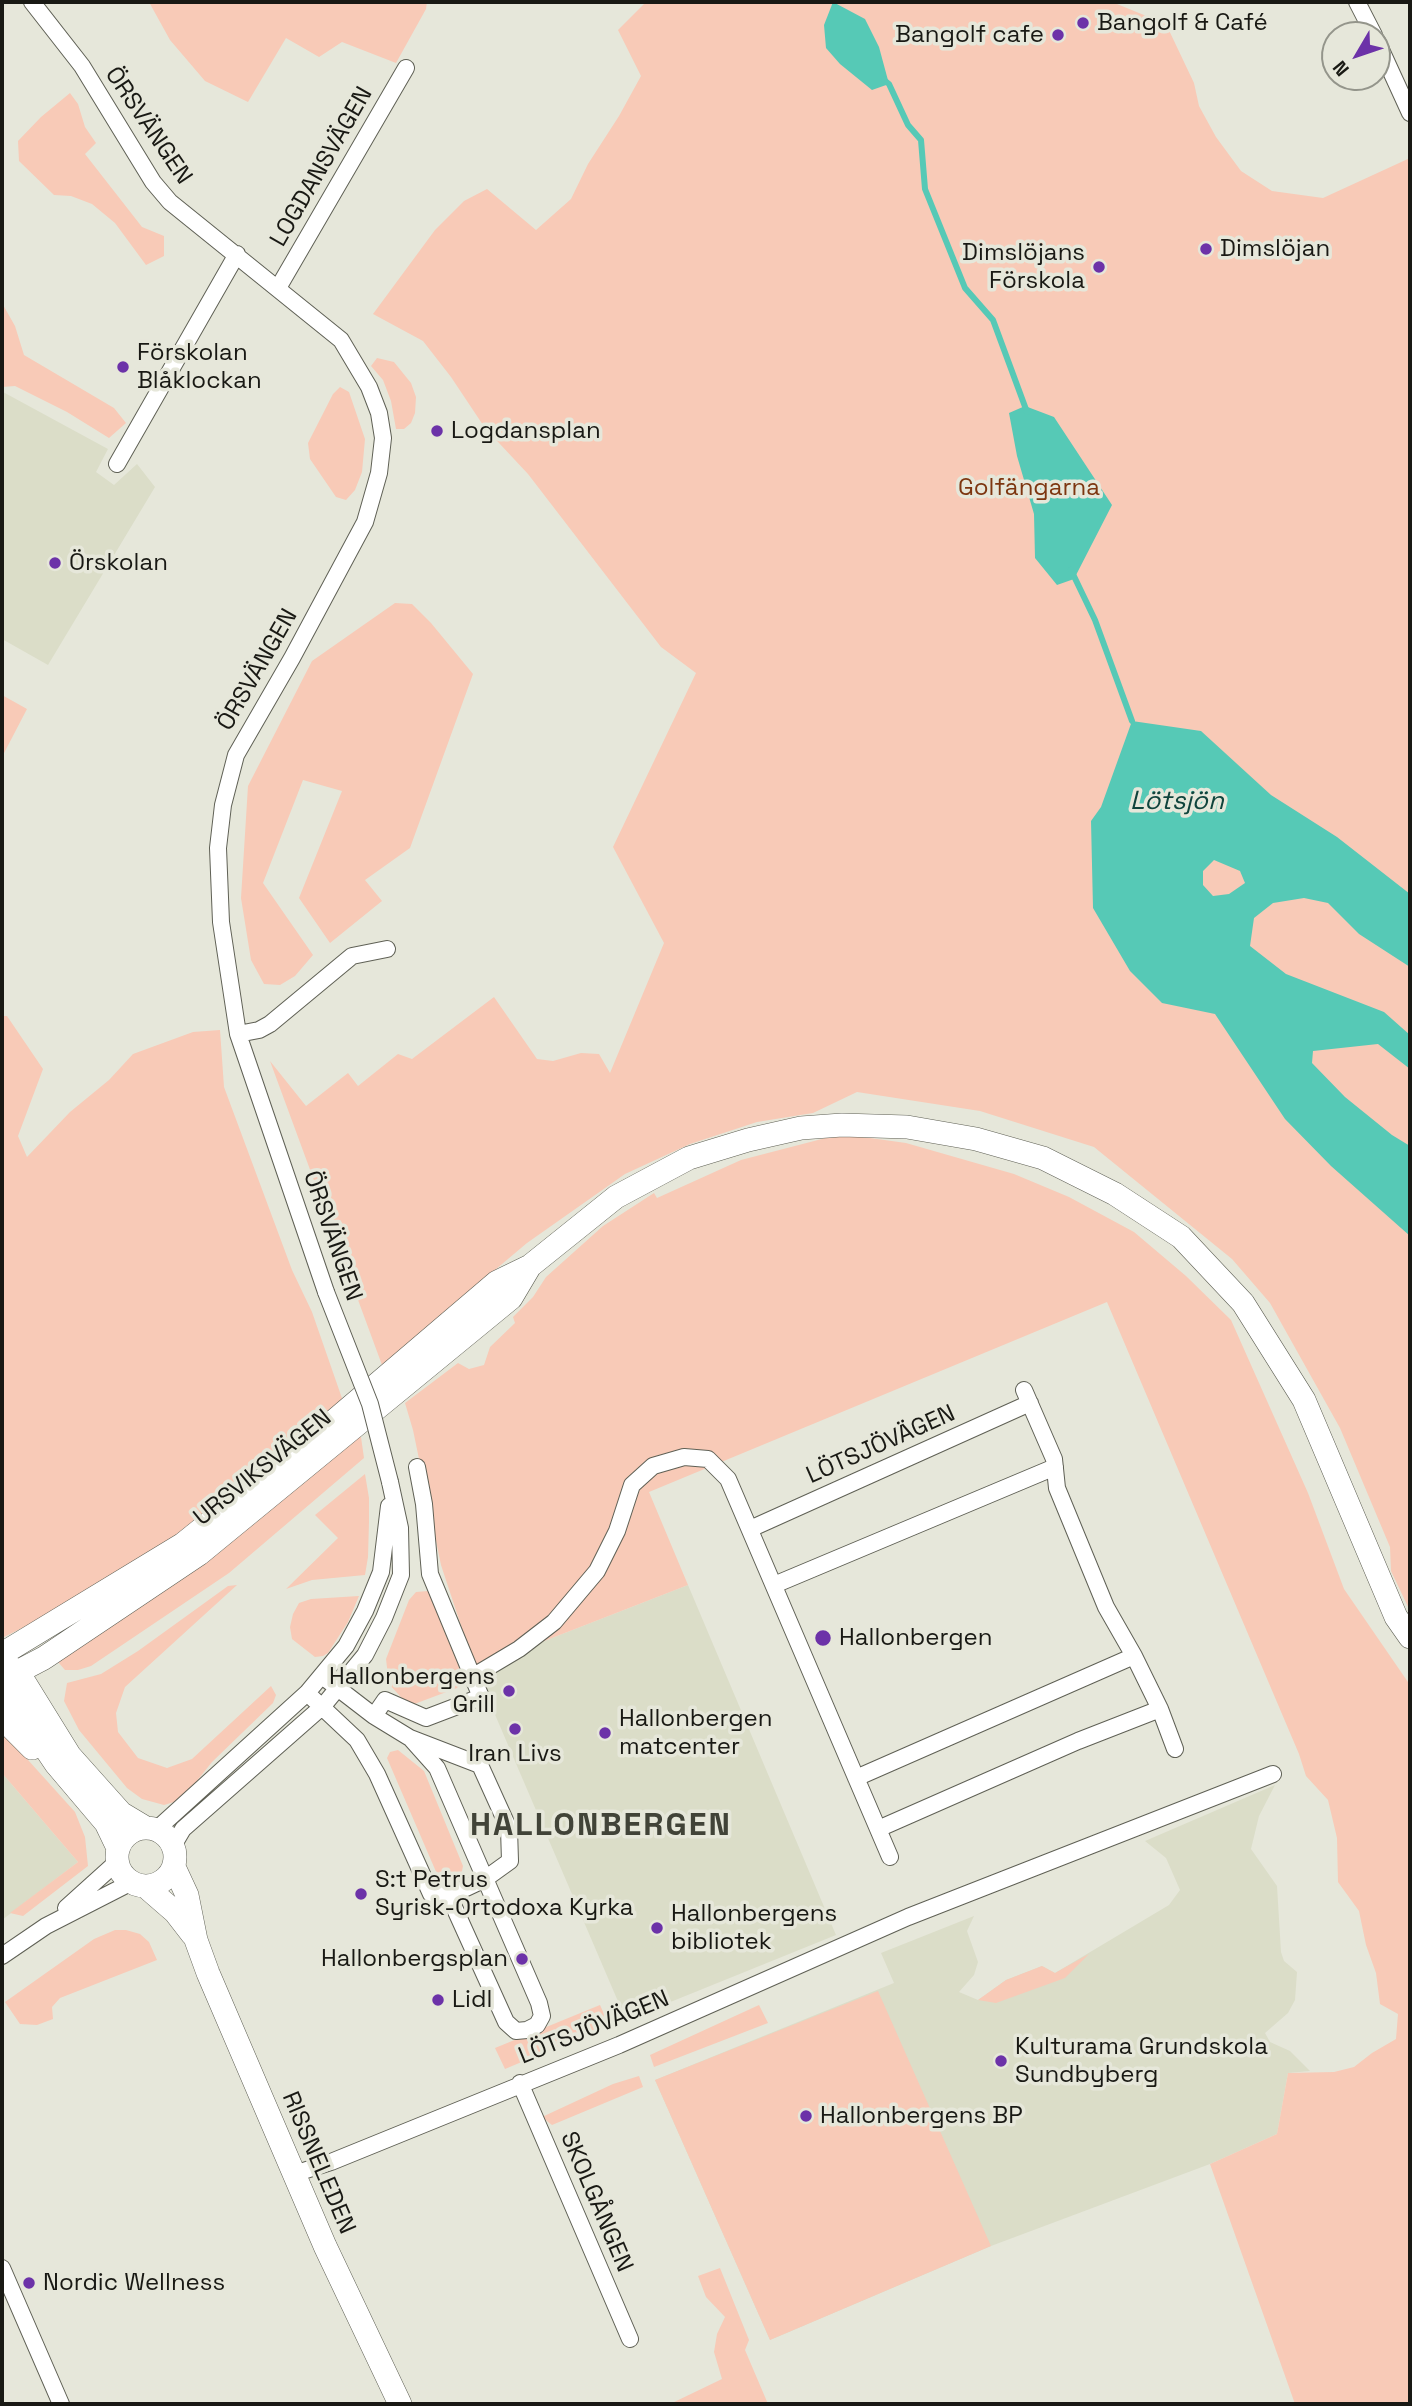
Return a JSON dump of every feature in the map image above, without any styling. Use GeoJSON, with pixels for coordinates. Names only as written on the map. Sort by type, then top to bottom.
{"type":"FeatureCollection","features":[{"type":"Feature","properties":{"kind":"street","name":"ÖRSVÄNGEN"},"geometry":{"type":"LineString","coordinates":[[32,2],[82,66],[153,182],[170,202],[341,340],[369,387],[380,414],[383,438],[379,473],[365,522],[236,755],[223,805],[218,848],[221,922],[238,1034],[326,1292],[370,1404],[400,1528],[401,1575],[384,1618],[365,1655],[338,1690],[183,1829],[173,1856]]}},
{"type":"Feature","properties":{"kind":"street"},"geometry":{"type":"LineString","coordinates":[[1357,2],[1367,21]]}},
{"type":"Feature","properties":{"kind":"street","name":"LOGDANSVÄGEN"},"geometry":{"type":"LineString","coordinates":[[278,288],[406,68]]}},
{"type":"Feature","properties":{"kind":"street"},"geometry":{"type":"LineString","coordinates":[[1391,72],[1410,113]]}},
{"type":"Feature","properties":{"kind":"street"},"geometry":{"type":"LineString","coordinates":[[117,464],[237,254]]}},
{"type":"Feature","properties":{"kind":"street"},"geometry":{"type":"LineString","coordinates":[[238,1034],[259,1030],[270,1024],[352,956],[387,949]]}},
{"type":"Feature","properties":{"kind":"street","name":"URSVIKSVÄGEN"},"geometry":{"type":"LineString","coordinates":[[2,1654],[183,1544],[300,1450],[497,1282],[530,1266],[616,1197],[689,1158],[748,1140],[801,1128],[842,1125],[907,1127],[976,1139],[1043,1158],[1115,1194],[1181,1237],[1243,1303],[1304,1400],[1396,1617],[1410,1637]]}},
{"type":"Feature","properties":{"kind":"street","name":"URSVIKSVÄGEN"},"geometry":{"type":"LineString","coordinates":[[6,1675],[44,1658],[199,1554],[511,1298],[530,1266]]}},
{"type":"Feature","properties":{"kind":"street","name":"LÖTSJÖVÄGEN"},"geometry":{"type":"LineString","coordinates":[[750,1529],[1027,1396],[1054,1459],[1057,1488],[1106,1607],[1160,1709],[1175,1749]]}},
{"type":"Feature","properties":{"kind":"street"},"geometry":{"type":"LineString","coordinates":[[472,1677],[519,1649],[554,1622],[597,1571],[617,1531],[632,1485],[653,1466],[684,1457],[708,1459],[728,1479],[890,1857]]}},
{"type":"Feature","properties":{"kind":"street"},"geometry":{"type":"LineString","coordinates":[[374,1716],[385,1700],[426,1718],[481,1697],[430,1574],[424,1504],[417,1467]]}},
{"type":"Feature","properties":{"kind":"street"},"geometry":{"type":"LineString","coordinates":[[774,1585],[1055,1467]]}},
{"type":"Feature","properties":{"kind":"street","name":"ÖRSVÄNGEN"},"geometry":{"type":"LineString","coordinates":[[151,1829],[307,1693],[345,1646],[365,1611],[381,1572],[390,1482]]}},
{"type":"Feature","properties":{"kind":"street"},"geometry":{"type":"LineString","coordinates":[[856,1778],[1134,1656]]}},
{"type":"Feature","properties":{"kind":"street"},"geometry":{"type":"LineString","coordinates":[[6,1675],[56,1764],[106,1823],[122,1873],[138,1884]]}},
{"type":"Feature","properties":{"kind":"street"},"geometry":{"type":"LineString","coordinates":[[2,1956],[46,1926],[138,1884],[159,1882],[173,1856],[163,1834],[121,1813],[70,1756],[6,1675]]}},
{"type":"Feature","properties":{"kind":"street"},"geometry":{"type":"LineString","coordinates":[[307,1693],[357,1740],[431,1894],[449,1896],[485,1880],[510,1861],[509,1829],[480,1765],[410,1738],[374,1716],[322,1676]]}},
{"type":"Feature","properties":{"kind":"street"},"geometry":{"type":"LineString","coordinates":[[878,1829],[1078,1741],[1160,1709]]}},
{"type":"Feature","properties":{"kind":"street"},"geometry":{"type":"LineString","coordinates":[[2,1718],[37,1754],[56,1764]]}},
{"type":"Feature","properties":{"kind":"street"},"geometry":{"type":"LineString","coordinates":[[410,1738],[437,1768],[538,2003],[542,2016],[537,2025],[516,2031],[506,2022],[449,1896]]}},
{"type":"Feature","properties":{"kind":"street","name":"LÖTSJÖVÄGEN"},"geometry":{"type":"LineString","coordinates":[[294,2174],[331,2162],[619,2045],[908,1917],[1273,1774]]}},
{"type":"Feature","properties":{"kind":"street"},"geometry":{"type":"LineString","coordinates":[[46,1926],[118,1855],[130,1833],[151,1829]]}},
{"type":"Feature","properties":{"kind":"street","name":"RISSNELEDEN"},"geometry":{"type":"LineString","coordinates":[[173,1856],[187,1895],[195,1940]]}},
{"type":"Feature","properties":{"kind":"street","name":"RISSNELEDEN"},"geometry":{"type":"LineString","coordinates":[[138,1884],[175,1912],[195,1940],[325,2246],[400,2404]]}},
{"type":"Feature","properties":{"kind":"street","name":"SKOLGÅNGEN"},"geometry":{"type":"LineString","coordinates":[[520,2083],[630,2339]]}},
{"type":"Feature","properties":{"kind":"street"},"geometry":{"type":"LineString","coordinates":[[2,2268],[61,2404]]}},
{"type":"Feature","properties":{"kind":"shaded area","name":"Örskolan"},"geometry":{"type":"Polygon","coordinates":[[[3,392],[108,449],[96,472],[114,485],[137,464],[155,487],[48,665],[2,639],[3,392]]]}},
{"type":"Feature","properties":{"kind":"shaded area"},"geometry":{"type":"Polygon","coordinates":[[[688,1585],[836,1935],[626,2020],[475,1668],[688,1585]]]}},
{"type":"Feature","properties":{"kind":"shaded area"},"geometry":{"type":"Polygon","coordinates":[[[2,1773],[78,1862],[2,1920],[2,1773]]]}},
{"type":"Feature","properties":{"kind":"shaded area","name":"Kulturama Grundskola Sundbyberg"},"geometry":{"type":"Polygon","coordinates":[[[1275,1785],[1259,1816],[1251,1849],[1277,1886],[1281,1952],[1284,1961],[1297,1972],[1295,2000],[1288,2013],[1265,2033],[1270,2042],[1290,2051],[1310,2071],[1288,2073],[1277,2134],[1210,2164],[991,2246],[770,2340],[655,2080],[894,1983],[881,1953],[974,1916],[967,1931],[978,1962],[974,1975],[959,1992],[978,2000],[1006,1980],[1042,1966],[1055,1973],[1169,1905],[1180,1890],[1166,1858],[1145,1841],[1275,1785]]]}},
{"type":"Feature","properties":{"kind":"green space"},"geometry":{"type":"Polygon","coordinates":[[[149,2],[427,2],[426,9],[396,63],[342,42],[319,57],[286,38],[248,102],[205,81],[170,40],[149,2]]]}},
{"type":"Feature","properties":{"kind":"green space","name":"Golfängarna"},"geometry":{"type":"Polygon","coordinates":[[[646,2],[1112,2],[1166,24],[1194,83],[1199,106],[1216,137],[1241,171],[1272,191],[1323,198],[1410,158],[1410,1611],[1391,1571],[1390,1547],[1340,1428],[1270,1303],[1232,1259],[1094,1147],[980,1111],[857,1092],[813,1113],[757,1122],[690,1144],[625,1174],[527,1243],[382,1365],[270,1061],[306,1106],[348,1073],[358,1086],[398,1054],[412,1059],[494,997],[537,1059],[553,1061],[581,1053],[599,1054],[610,1073],[664,943],[613,847],[696,673],[661,647],[528,474],[485,428],[423,341],[373,314],[435,230],[464,201],[487,189],[536,230],[571,199],[588,164],[641,76],[618,30],[646,2]]]}},
{"type":"Feature","properties":{"kind":"green space"},"geometry":{"type":"Polygon","coordinates":[[[70,93],[78,104],[85,127],[96,143],[85,154],[142,227],[164,236],[164,256],[146,265],[115,223],[92,204],[71,196],[54,195],[19,161],[18,141],[70,93]]]}},
{"type":"Feature","properties":{"kind":"green space"},"geometry":{"type":"Polygon","coordinates":[[[2,303],[15,326],[24,355],[114,408],[126,423],[109,438],[67,412],[15,386],[2,387],[2,303]]]}},
{"type":"Feature","properties":{"kind":"green space"},"geometry":{"type":"Polygon","coordinates":[[[377,358],[394,362],[411,383],[416,397],[415,413],[411,423],[404,429],[396,429],[391,401],[383,380],[371,366],[377,358]]]}},
{"type":"Feature","properties":{"kind":"green space"},"geometry":{"type":"Polygon","coordinates":[[[340,387],[349,392],[365,439],[362,472],[355,490],[346,500],[336,497],[310,459],[308,443],[333,394],[340,387]]]}},
{"type":"Feature","properties":{"kind":"green space"},"geometry":{"type":"Polygon","coordinates":[[[395,603],[412,604],[473,674],[410,848],[365,880],[382,901],[330,943],[299,898],[342,791],[303,780],[263,883],[313,955],[295,976],[280,985],[264,984],[251,960],[241,898],[248,786],[312,661],[395,603]]]}},
{"type":"Feature","properties":{"kind":"green space"},"geometry":{"type":"Polygon","coordinates":[[[2,695],[27,709],[2,757],[2,695]]]}},
{"type":"Feature","properties":{"kind":"green space"},"geometry":{"type":"Polygon","coordinates":[[[2,1016],[7,1016],[43,1069],[18,1136],[27,1157],[70,1112],[109,1080],[133,1054],[193,1032],[220,1030],[224,1087],[292,1270],[312,1312],[344,1404],[272,1454],[182,1531],[60,1609],[2,1638],[2,1016]]]}},
{"type":"Feature","properties":{"kind":"green space"},"geometry":{"type":"Polygon","coordinates":[[[841,1134],[906,1143],[1014,1174],[1069,1197],[1134,1232],[1186,1276],[1231,1320],[1308,1493],[1344,1589],[1410,1685],[1410,2404],[1295,2404],[1210,2164],[1277,2134],[1288,2073],[1334,2072],[1354,2067],[1396,2039],[1398,2014],[1380,2004],[1376,1973],[1366,1945],[1359,1911],[1338,1882],[1337,1838],[1328,1800],[1306,1776],[1107,1302],[649,1492],[688,1585],[475,1668],[441,1565],[405,1403],[458,1363],[469,1369],[484,1365],[490,1347],[515,1323],[513,1317],[533,1297],[546,1277],[603,1226],[654,1193],[657,1198],[741,1160],[841,1134]]]}},
{"type":"Feature","properties":{"kind":"green space"},"geometry":{"type":"Polygon","coordinates":[[[360,1430],[364,1458],[229,1573],[91,1666],[65,1670],[58,1662],[360,1430]]]}},
{"type":"Feature","properties":{"kind":"green space"},"geometry":{"type":"Polygon","coordinates":[[[365,1474],[369,1522],[365,1575],[312,1580],[286,1589],[338,1538],[315,1515],[365,1474]]]}},
{"type":"Feature","properties":{"kind":"green space"},"geometry":{"type":"Polygon","coordinates":[[[237,1585],[125,1687],[116,1713],[118,1732],[138,1758],[167,1768],[192,1759],[271,1686],[276,1695],[273,1703],[212,1762],[188,1792],[174,1802],[164,1805],[142,1799],[127,1788],[79,1730],[64,1701],[67,1683],[101,1674],[138,1651],[228,1586],[237,1585]]]}},
{"type":"Feature","properties":{"kind":"green space"},"geometry":{"type":"Polygon","coordinates":[[[428,1591],[467,1676],[457,1688],[409,1706],[389,1684],[386,1659],[409,1600],[416,1592],[428,1591]]]}},
{"type":"Feature","properties":{"kind":"green space"},"geometry":{"type":"Polygon","coordinates":[[[359,1596],[348,1622],[328,1653],[315,1657],[292,1639],[290,1627],[299,1603],[311,1599],[359,1596]]]}},
{"type":"Feature","properties":{"kind":"green space"},"geometry":{"type":"Polygon","coordinates":[[[2,1735],[10,1740],[75,1812],[85,1837],[88,1866],[23,1916],[10,1913],[78,1862],[2,1773],[2,1735]]]}},
{"type":"Feature","properties":{"kind":"green space"},"geometry":{"type":"Polygon","coordinates":[[[398,1750],[424,1771],[463,1866],[461,1876],[449,1880],[437,1874],[387,1758],[390,1752],[398,1750]]]}},
{"type":"Feature","properties":{"kind":"green space"},"geometry":{"type":"Polygon","coordinates":[[[115,1930],[140,1934],[149,1942],[157,1960],[60,1998],[52,2007],[53,2019],[37,2025],[20,2024],[5,2002],[94,1939],[115,1930]]]}},
{"type":"Feature","properties":{"kind":"green space"},"geometry":{"type":"Polygon","coordinates":[[[1089,1954],[1065,1978],[996,2003],[978,2000],[1006,1980],[1042,1966],[1055,1973],[1089,1954]]]}},
{"type":"Feature","properties":{"kind":"green space"},"geometry":{"type":"Polygon","coordinates":[[[878,1991],[991,2246],[770,2340],[655,2080],[878,1991]]]}},
{"type":"Feature","properties":{"kind":"green space"},"geometry":{"type":"Polygon","coordinates":[[[600,2005],[609,2025],[505,2069],[495,2048],[600,2005]]]}},
{"type":"Feature","properties":{"kind":"green space"},"geometry":{"type":"Polygon","coordinates":[[[759,2005],[768,2023],[654,2067],[650,2055],[759,2005]]]}},
{"type":"Feature","properties":{"kind":"green space"},"geometry":{"type":"Polygon","coordinates":[[[639,2076],[643,2087],[552,2125],[542,2117],[613,2084],[639,2076]]]}},
{"type":"Feature","properties":{"kind":"green space"},"geometry":{"type":"Polygon","coordinates":[[[720,2268],[749,2340],[745,2350],[768,2404],[670,2404],[722,2379],[714,2352],[717,2334],[725,2317],[706,2297],[698,2276],[720,2268]]]}},
{"type":"Feature","properties":{"kind":"water"},"geometry":{"type":"Polygon","coordinates":[[[833,2],[865,19],[879,47],[889,84],[872,90],[840,64],[826,48],[824,25],[833,2]]]}},
{"type":"Feature","properties":{"kind":"water"},"geometry":{"type":"Polygon","coordinates":[[[1025,406],[1054,417],[1112,505],[1074,579],[1057,585],[1035,558],[1034,514],[1017,456],[1009,413],[1025,406]]]}},
{"type":"Feature","properties":{"kind":"water","name":"Lötsjön"},"geometry":{"type":"Polygon","coordinates":[[[1132,721],[1201,731],[1271,795],[1337,837],[1410,894],[1410,967],[1359,934],[1328,903],[1304,898],[1273,903],[1254,918],[1250,946],[1286,974],[1384,1012],[1410,1035],[1410,1069],[1378,1044],[1313,1051],[1312,1063],[1345,1097],[1410,1146],[1410,1236],[1331,1166],[1285,1119],[1215,1014],[1162,1003],[1130,971],[1093,908],[1091,821],[1101,807],[1132,721]],[[1214,860],[1203,871],[1203,885],[1213,896],[1229,894],[1245,883],[1240,871],[1214,860]]]}},
{"type":"Feature","properties":{"kind":"waterway"},"geometry":{"type":"LineString","coordinates":[[884,80],[889,84],[908,125],[921,140],[925,189],[965,288],[993,320],[1027,412]]}},
{"type":"Feature","properties":{"kind":"waterway"},"geometry":{"type":"LineString","coordinates":[[1071,570],[1095,620],[1132,721]]}},
{"type":"Feature","properties":{"kind":"place","name":"Bangolf & Café"},"geometry":{"type":"Point","coordinates":[1083,23]}},
{"type":"Feature","properties":{"kind":"place","name":"Bangolf cafe"},"geometry":{"type":"Point","coordinates":[1058,35]}},
{"type":"Feature","properties":{"kind":"place","name":"Dimslöjan"},"geometry":{"type":"Point","coordinates":[1206,249]}},
{"type":"Feature","properties":{"kind":"place","name":"Dimslöjans Förskola"},"geometry":{"type":"Point","coordinates":[1099,267]}},
{"type":"Feature","properties":{"kind":"place","name":"Förskolan Blåklockan"},"geometry":{"type":"Point","coordinates":[123,367]}},
{"type":"Feature","properties":{"kind":"place","name":"Logdansplan"},"geometry":{"type":"Point","coordinates":[437,431]}},
{"type":"Feature","properties":{"kind":"place","name":"Örskolan"},"geometry":{"type":"Point","coordinates":[55,563]}},
{"type":"Feature","properties":{"kind":"place","name":"Hallonbergen"},"geometry":{"type":"Point","coordinates":[823,1638]}},
{"type":"Feature","properties":{"kind":"place","name":"Hallonbergens Grill"},"geometry":{"type":"Point","coordinates":[509,1691]}},
{"type":"Feature","properties":{"kind":"place","name":"Iran Livs"},"geometry":{"type":"Point","coordinates":[515,1729]}},
{"type":"Feature","properties":{"kind":"place","name":"Hallonbergen matcenter"},"geometry":{"type":"Point","coordinates":[605,1733]}},
{"type":"Feature","properties":{"kind":"place","name":"S:t Petrus Syrisk-Ortodoxa Kyrka"},"geometry":{"type":"Point","coordinates":[361,1894]}},
{"type":"Feature","properties":{"kind":"place","name":"Hallonbergens bibliotek"},"geometry":{"type":"Point","coordinates":[657,1928]}},
{"type":"Feature","properties":{"kind":"place","name":"Hallonbergsplan"},"geometry":{"type":"Point","coordinates":[522,1959]}},
{"type":"Feature","properties":{"kind":"place","name":"Lidl"},"geometry":{"type":"Point","coordinates":[438,2000]}},
{"type":"Feature","properties":{"kind":"place","name":"Kulturama Grundskola Sundbyberg"},"geometry":{"type":"Point","coordinates":[1001,2061]}},
{"type":"Feature","properties":{"kind":"place","name":"Hallonbergens BP"},"geometry":{"type":"Point","coordinates":[806,2116]}},
{"type":"Feature","properties":{"kind":"place","name":"Nordic Wellness"},"geometry":{"type":"Point","coordinates":[29,2283]}},
{"type":"Feature","properties":{"kind":"district","name":"HALLONBERGEN"},"geometry":{"type":"Point","coordinates":[601,1826]}}]}
